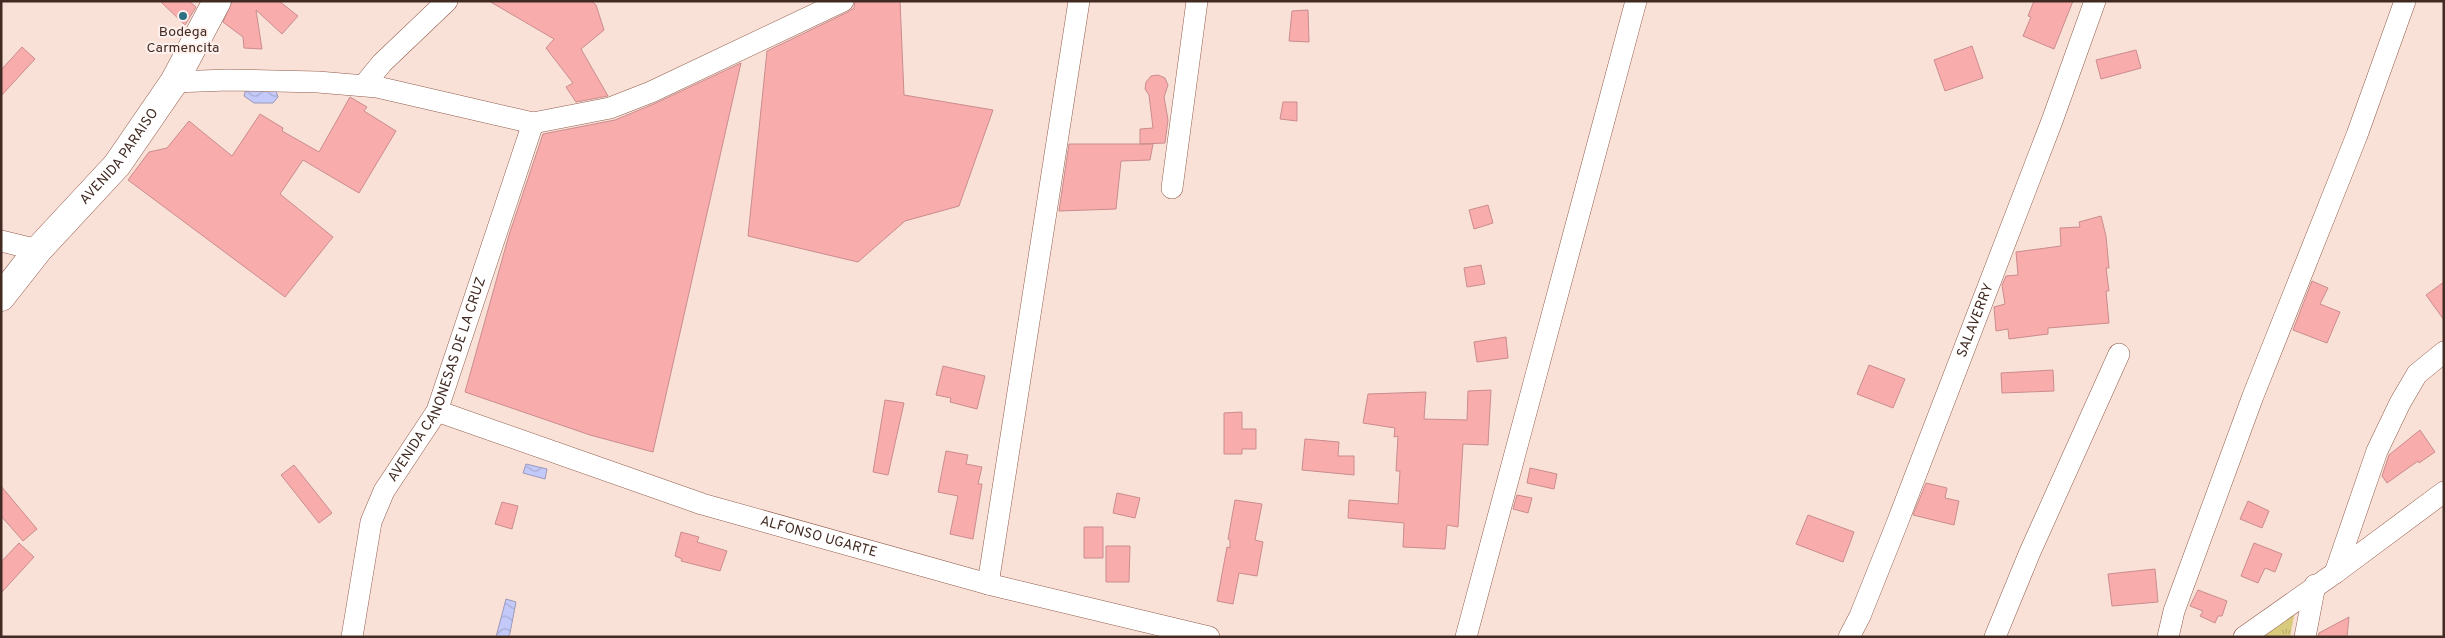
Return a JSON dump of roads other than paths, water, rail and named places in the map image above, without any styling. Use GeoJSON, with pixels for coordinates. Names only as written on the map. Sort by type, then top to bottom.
{"type":"FeatureCollection","features":[{"type":"Feature","properties":{"kind":"main road","name":"AVENIDA PARAISO"},"geometry":{"type":"LineString","coordinates":[[1,297],[38,250],[117,165],[174,82],[217,1]]}},
{"type":"Feature","properties":{"kind":"street"},"geometry":{"type":"LineString","coordinates":[[364,86],[382,63],[447,1]]}},
{"type":"Feature","properties":{"kind":"street"},"geometry":{"type":"LineString","coordinates":[[174,82],[228,80],[376,86],[533,123],[610,108],[651,92],[843,1]]}},
{"type":"Feature","properties":{"kind":"street"},"geometry":{"type":"LineString","coordinates":[[988,584],[1079,1]]}},
{"type":"Feature","properties":{"kind":"street"},"geometry":{"type":"LineString","coordinates":[[1172,188],[1197,1]]}},
{"type":"Feature","properties":{"kind":"street"},"geometry":{"type":"LineString","coordinates":[[1466,637],[1636,1]]}},
{"type":"Feature","properties":{"kind":"street","name":"SALAVERRY"},"geometry":{"type":"LineString","coordinates":[[1849,637],[1860,616],[1903,508],[2052,121],[2095,1]]}},
{"type":"Feature","properties":{"kind":"street"},"geometry":{"type":"LineString","coordinates":[[2168,637],[2174,611],[2253,396],[2356,135],[2405,1]]}},
{"type":"Feature","properties":{"kind":"street","name":"AVENIDA CANONESAS DE LA CRUZ"},"geometry":{"type":"LineString","coordinates":[[352,637],[371,522],[384,491],[437,411],[533,123]]}},
{"type":"Feature","properties":{"kind":"street"},"geometry":{"type":"LineString","coordinates":[[1,241],[38,250]]}},
{"type":"Feature","properties":{"kind":"street"},"geometry":{"type":"LineString","coordinates":[[2335,573],[2377,451],[2400,403],[2417,374],[2444,352]]}},
{"type":"Feature","properties":{"kind":"street"},"geometry":{"type":"LineString","coordinates":[[1995,637],[2030,552],[2119,354]]}},
{"type":"Feature","properties":{"kind":"street","name":"ALFONSO UGARTE"},"geometry":{"type":"LineString","coordinates":[[437,411],[702,504],[988,584],[1209,637]]}},
{"type":"Feature","properties":{"kind":"street"},"geometry":{"type":"LineString","coordinates":[[2244,637],[2335,573],[2444,492]]}},
{"type":"Feature","properties":{"kind":"street"},"geometry":{"type":"LineString","coordinates":[[2305,637],[2316,585]]}},
{"type":"Feature","properties":{"kind":"water"},"geometry":{"type":"Polygon","coordinates":[[[275,88],[278,97],[273,103],[254,103],[244,96],[246,89],[275,88]]]}},
{"type":"Feature","properties":{"kind":"water"},"geometry":{"type":"Polygon","coordinates":[[[526,464],[547,469],[545,479],[523,473],[526,464]]]}},
{"type":"Feature","properties":{"kind":"water"},"geometry":{"type":"Polygon","coordinates":[[[506,599],[516,602],[510,633],[508,637],[496,637],[506,599]]]}},
{"type":"Feature","properties":{"kind":"place","name":"Bodega Carmencita"},"geometry":{"type":"Point","coordinates":[183,16]}}]}
